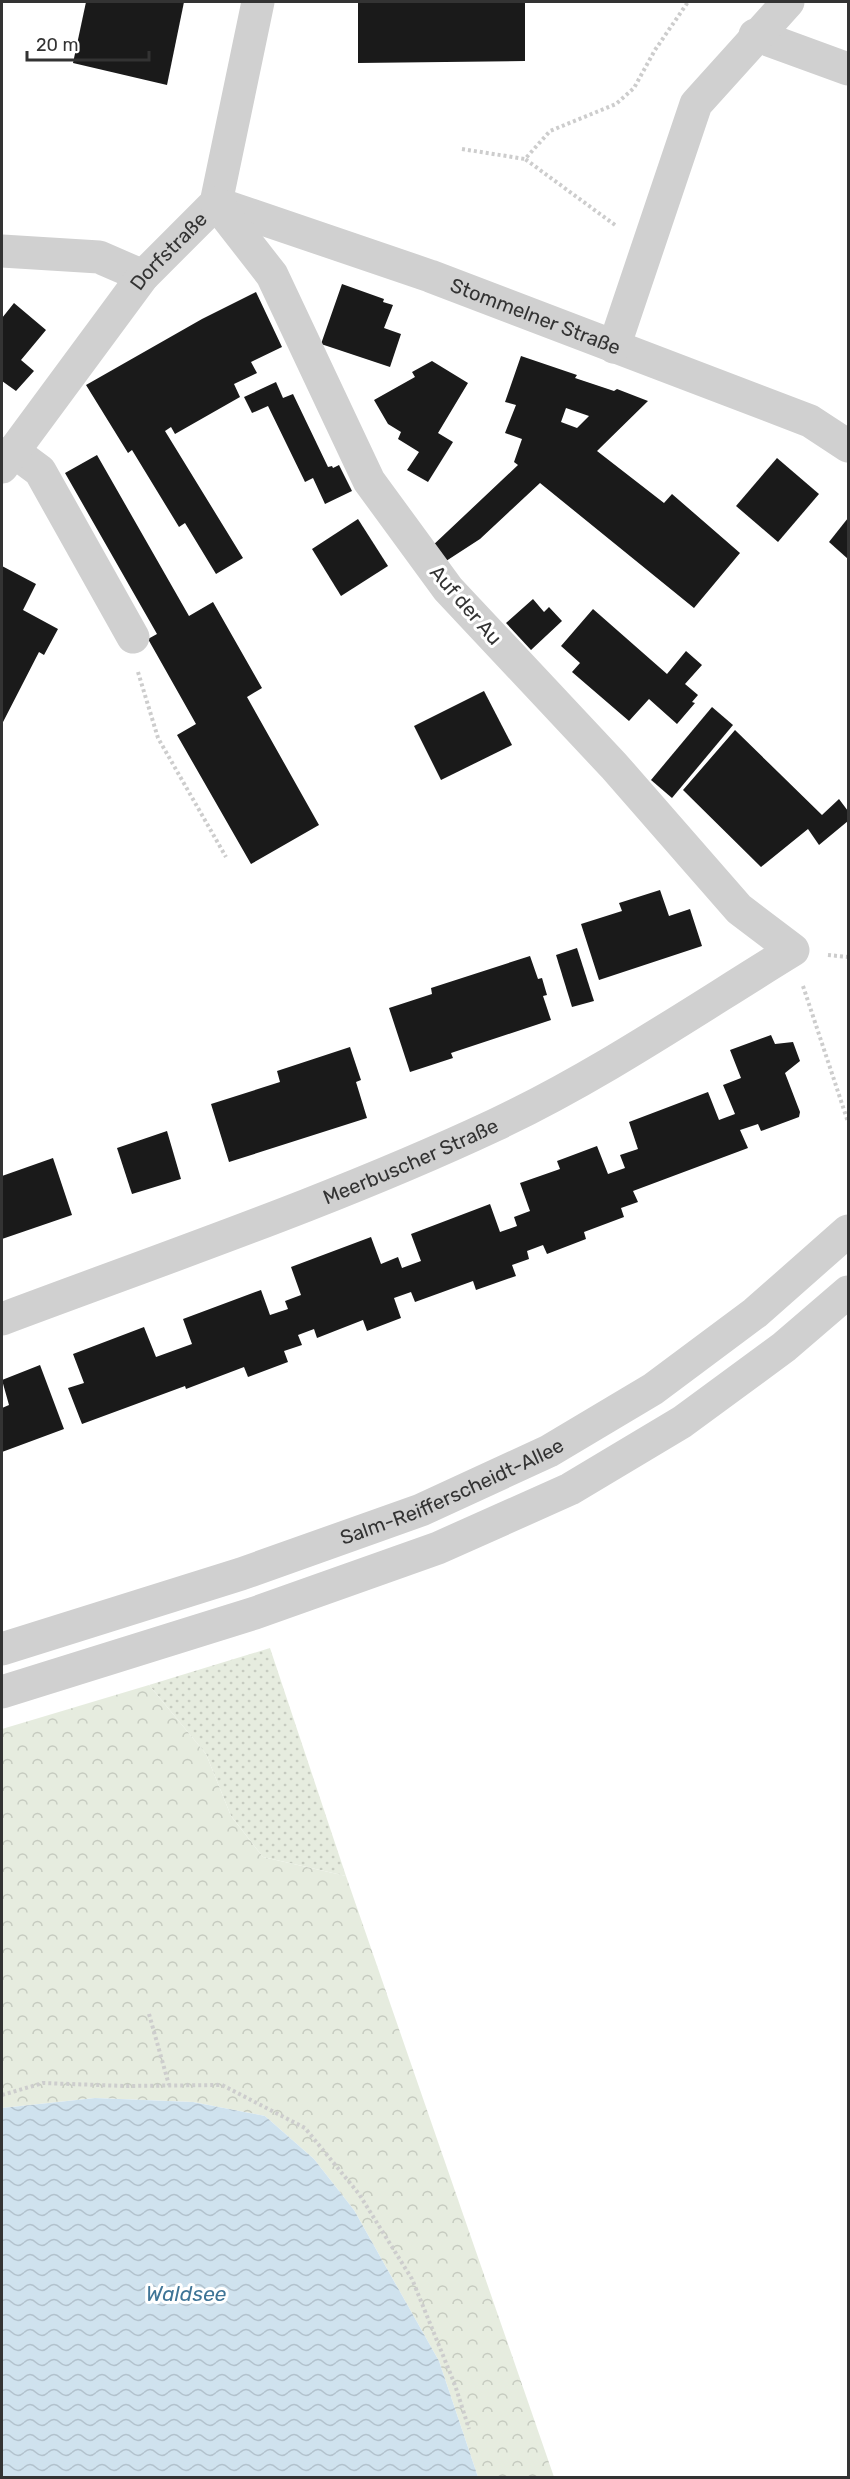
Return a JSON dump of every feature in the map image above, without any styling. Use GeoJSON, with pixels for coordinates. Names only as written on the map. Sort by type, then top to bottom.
{"type":"FeatureCollection","features":[{"type":"Feature","properties":{"kind":"street","name":"Dorfstraße"},"geometry":{"type":"LineString","coordinates":[[7,459],[143,276],[216,203],[258,2]]}},
{"type":"Feature","properties":{"kind":"street"},"geometry":{"type":"LineString","coordinates":[[614,347],[696,104],[755,35],[788,2]]}},
{"type":"Feature","properties":{"kind":"street"},"geometry":{"type":"LineString","coordinates":[[755,35],[849,69]]}},
{"type":"Feature","properties":{"kind":"street","name":"Stommelner Straße"},"geometry":{"type":"LineString","coordinates":[[216,203],[429,276],[810,421],[849,446]]}},
{"type":"Feature","properties":{"kind":"street","name":"Auf der Au"},"geometry":{"type":"LineString","coordinates":[[216,203],[272,275],[369,481],[448,589],[614,766],[739,909],[793,950]]}},
{"type":"Feature","properties":{"kind":"street"},"geometry":{"type":"LineString","coordinates":[[2,251],[99,257],[143,276]]}},
{"type":"Feature","properties":{"kind":"street"},"geometry":{"type":"LineString","coordinates":[[7,459],[39,471],[133,637]]}},
{"type":"Feature","properties":{"kind":"street","name":"Meerbuscher Straße"},"geometry":{"type":"LineString","coordinates":[[2,1319],[372,1180],[497,1124],[603,1067],[793,950]]}},
{"type":"Feature","properties":{"kind":"street","name":"Salm-Reifferscheidt-Allee"},"geometry":{"type":"LineString","coordinates":[[2,1649],[241,1574],[422,1510],[549,1451],[653,1389],[755,1313],[849,1231]]}},
{"type":"Feature","properties":{"kind":"street"},"geometry":{"type":"LineString","coordinates":[[2,1692],[255,1612],[438,1548],[570,1489],[682,1422],[784,1347],[849,1292]]}},
{"type":"Feature","properties":{"kind":"path"},"geometry":{"type":"LineString","coordinates":[[525,159],[550,131],[616,104],[634,88],[688,2]]}},
{"type":"Feature","properties":{"kind":"path"},"geometry":{"type":"LineString","coordinates":[[462,149],[525,159],[614,224],[650,244]]}},
{"type":"Feature","properties":{"kind":"path"},"geometry":{"type":"LineString","coordinates":[[133,637],[123,642],[142,679],[158,738],[226,857]]}},
{"type":"Feature","properties":{"kind":"path"},"geometry":{"type":"LineString","coordinates":[[793,950],[810,1012],[849,1122]]}},
{"type":"Feature","properties":{"kind":"path"},"geometry":{"type":"LineString","coordinates":[[148,2014],[169,2085]]}},
{"type":"Feature","properties":{"kind":"path"},"geometry":{"type":"LineString","coordinates":[[2,2095],[43,2083],[222,2085],[305,2128],[359,2194],[412,2279],[455,2385],[469,2428]]}},
{"type":"Feature","properties":{"kind":"green space"},"geometry":{"type":"Polygon","coordinates":[[[270,1648],[346,1876],[263,1857],[231,1816],[206,1754],[149,1685],[270,1648]]]}},
{"type":"Feature","properties":{"kind":"green space"},"geometry":{"type":"Polygon","coordinates":[[[149,1685],[206,1754],[231,1816],[263,1857],[346,1876],[554,2477],[478,2477],[439,2361],[354,2210],[314,2159],[265,2116],[193,2102],[95,2098],[2,2108],[2,1729],[149,1685]]]}},
{"type":"Feature","properties":{"kind":"water","name":"Waldsee"},"geometry":{"type":"Polygon","coordinates":[[[95,2098],[193,2102],[265,2116],[314,2159],[354,2210],[439,2361],[478,2477],[2,2477],[2,2108],[95,2098]]]}},
{"type":"Feature","properties":{"kind":"building"},"geometry":{"type":"Polygon","coordinates":[[[86,2],[184,2],[167,85],[73,63],[86,2]]]}},
{"type":"Feature","properties":{"kind":"building"},"geometry":{"type":"Polygon","coordinates":[[[358,2],[525,2],[525,61],[358,63],[358,2]]]}},
{"type":"Feature","properties":{"kind":"building"},"geometry":{"type":"Polygon","coordinates":[[[342,284],[384,299],[383,302],[393,305],[384,328],[401,334],[390,367],[321,344],[342,284]]]}},
{"type":"Feature","properties":{"kind":"building"},"geometry":{"type":"Polygon","coordinates":[[[256,292],[282,347],[251,362],[257,373],[234,384],[240,397],[175,434],[171,427],[165,431],[243,558],[216,574],[185,523],[179,527],[132,450],[128,453],[86,385],[202,319],[256,292]]]}},
{"type":"Feature","properties":{"kind":"building"},"geometry":{"type":"Polygon","coordinates":[[[14,303],[46,330],[21,360],[34,371],[16,391],[2,381],[2,318],[14,303]]]}},
{"type":"Feature","properties":{"kind":"building"},"geometry":{"type":"Polygon","coordinates":[[[521,356],[577,375],[575,378],[614,391],[617,389],[648,401],[597,451],[664,503],[672,494],[740,553],[694,608],[540,483],[480,539],[443,563],[430,548],[518,465],[514,462],[522,439],[505,433],[516,405],[505,402],[521,356]],[[566,408],[561,422],[577,428],[589,416],[566,408]]]}},
{"type":"Feature","properties":{"kind":"building"},"geometry":{"type":"Polygon","coordinates":[[[432,361],[468,383],[438,433],[453,442],[428,482],[407,470],[419,452],[398,439],[401,432],[388,424],[374,400],[415,377],[412,372],[432,361]]]}},
{"type":"Feature","properties":{"kind":"building"},"geometry":{"type":"Polygon","coordinates":[[[276,382],[283,398],[293,394],[328,467],[333,468],[339,465],[352,491],[325,504],[313,478],[305,482],[268,406],[252,413],[244,397],[276,382]]]}},
{"type":"Feature","properties":{"kind":"building"},"geometry":{"type":"Polygon","coordinates":[[[97,455],[189,616],[213,602],[262,688],[247,697],[319,825],[251,864],[177,735],[196,724],[148,639],[157,634],[65,473],[97,455]]]}},
{"type":"Feature","properties":{"kind":"building"},"geometry":{"type":"Polygon","coordinates":[[[777,458],[819,494],[778,542],[736,506],[777,458]]]}},
{"type":"Feature","properties":{"kind":"building"},"geometry":{"type":"Polygon","coordinates":[[[848,518],[848,559],[829,542],[848,518]]]}},
{"type":"Feature","properties":{"kind":"building"},"geometry":{"type":"Polygon","coordinates":[[[358,519],[388,566],[341,596],[312,549],[358,519]]]}},
{"type":"Feature","properties":{"kind":"building"},"geometry":{"type":"Polygon","coordinates":[[[2,566],[36,584],[23,610],[58,629],[44,655],[39,652],[2,724],[2,566]]]}},
{"type":"Feature","properties":{"kind":"building"},"geometry":{"type":"Polygon","coordinates":[[[533,599],[544,612],[549,607],[562,621],[531,650],[506,623],[533,599]]]}},
{"type":"Feature","properties":{"kind":"building"},"geometry":{"type":"Polygon","coordinates":[[[593,609],[667,674],[686,651],[702,665],[685,684],[698,695],[692,702],[695,703],[677,724],[649,699],[629,721],[572,672],[580,663],[561,646],[593,609]]]}},
{"type":"Feature","properties":{"kind":"building"},"geometry":{"type":"Polygon","coordinates":[[[484,691],[512,745],[441,780],[414,726],[484,691]]]}},
{"type":"Feature","properties":{"kind":"building"},"geometry":{"type":"Polygon","coordinates":[[[712,707],[733,725],[672,798],[651,780],[712,707]]]}},
{"type":"Feature","properties":{"kind":"building"},"geometry":{"type":"Polygon","coordinates":[[[735,730],[822,815],[839,799],[848,811],[848,821],[819,845],[808,829],[761,867],[683,790],[735,730]]]}},
{"type":"Feature","properties":{"kind":"building"},"geometry":{"type":"Polygon","coordinates":[[[660,890],[669,916],[690,909],[702,946],[599,980],[581,924],[622,911],[619,903],[660,890]]]}},
{"type":"Feature","properties":{"kind":"building"},"geometry":{"type":"Polygon","coordinates":[[[577,948],[594,1001],[572,1007],[556,955],[577,948]]]}},
{"type":"Feature","properties":{"kind":"building"},"geometry":{"type":"Polygon","coordinates":[[[530,956],[538,979],[542,978],[547,995],[543,996],[551,1020],[451,1053],[453,1058],[410,1072],[389,1008],[432,994],[431,988],[530,956]]]}},
{"type":"Feature","properties":{"kind":"building"},"geometry":{"type":"Polygon","coordinates":[[[771,1035],[775,1044],[793,1042],[800,1061],[785,1073],[800,1112],[799,1117],[761,1131],[758,1124],[740,1130],[748,1148],[633,1191],[638,1202],[621,1208],[624,1217],[584,1232],[586,1239],[547,1254],[543,1245],[527,1251],[529,1259],[512,1265],[516,1276],[476,1290],[473,1281],[415,1302],[411,1292],[394,1298],[401,1318],[367,1331],[363,1320],[317,1338],[314,1329],[298,1335],[302,1345],[284,1351],[288,1362],[248,1377],[244,1367],[82,1424],[68,1388],[84,1383],[73,1354],[144,1327],[156,1357],[192,1344],[183,1319],[261,1290],[270,1315],[288,1309],[285,1301],[301,1295],[291,1267],[371,1237],[381,1264],[398,1257],[402,1268],[421,1261],[411,1234],[490,1204],[500,1232],[517,1226],[514,1217],[530,1211],[520,1183],[560,1169],[557,1161],[597,1146],[608,1174],[625,1168],[620,1155],[638,1149],[629,1122],[708,1092],[719,1120],[735,1114],[723,1085],[741,1078],[730,1050],[771,1035]]]}},
{"type":"Feature","properties":{"kind":"building"},"geometry":{"type":"Polygon","coordinates":[[[350,1047],[361,1080],[356,1082],[367,1118],[229,1162],[211,1104],[280,1082],[277,1071],[350,1047]]]}},
{"type":"Feature","properties":{"kind":"building"},"geometry":{"type":"Polygon","coordinates":[[[167,1131],[181,1179],[132,1194],[117,1148],[167,1131]]]}},
{"type":"Feature","properties":{"kind":"building"},"geometry":{"type":"Polygon","coordinates":[[[53,1158],[72,1215],[2,1239],[2,1176],[53,1158]]]}},
{"type":"Feature","properties":{"kind":"building"},"geometry":{"type":"Polygon","coordinates":[[[40,1365],[64,1429],[2,1452],[2,1408],[9,1405],[2,1380],[40,1365]]]}}]}
